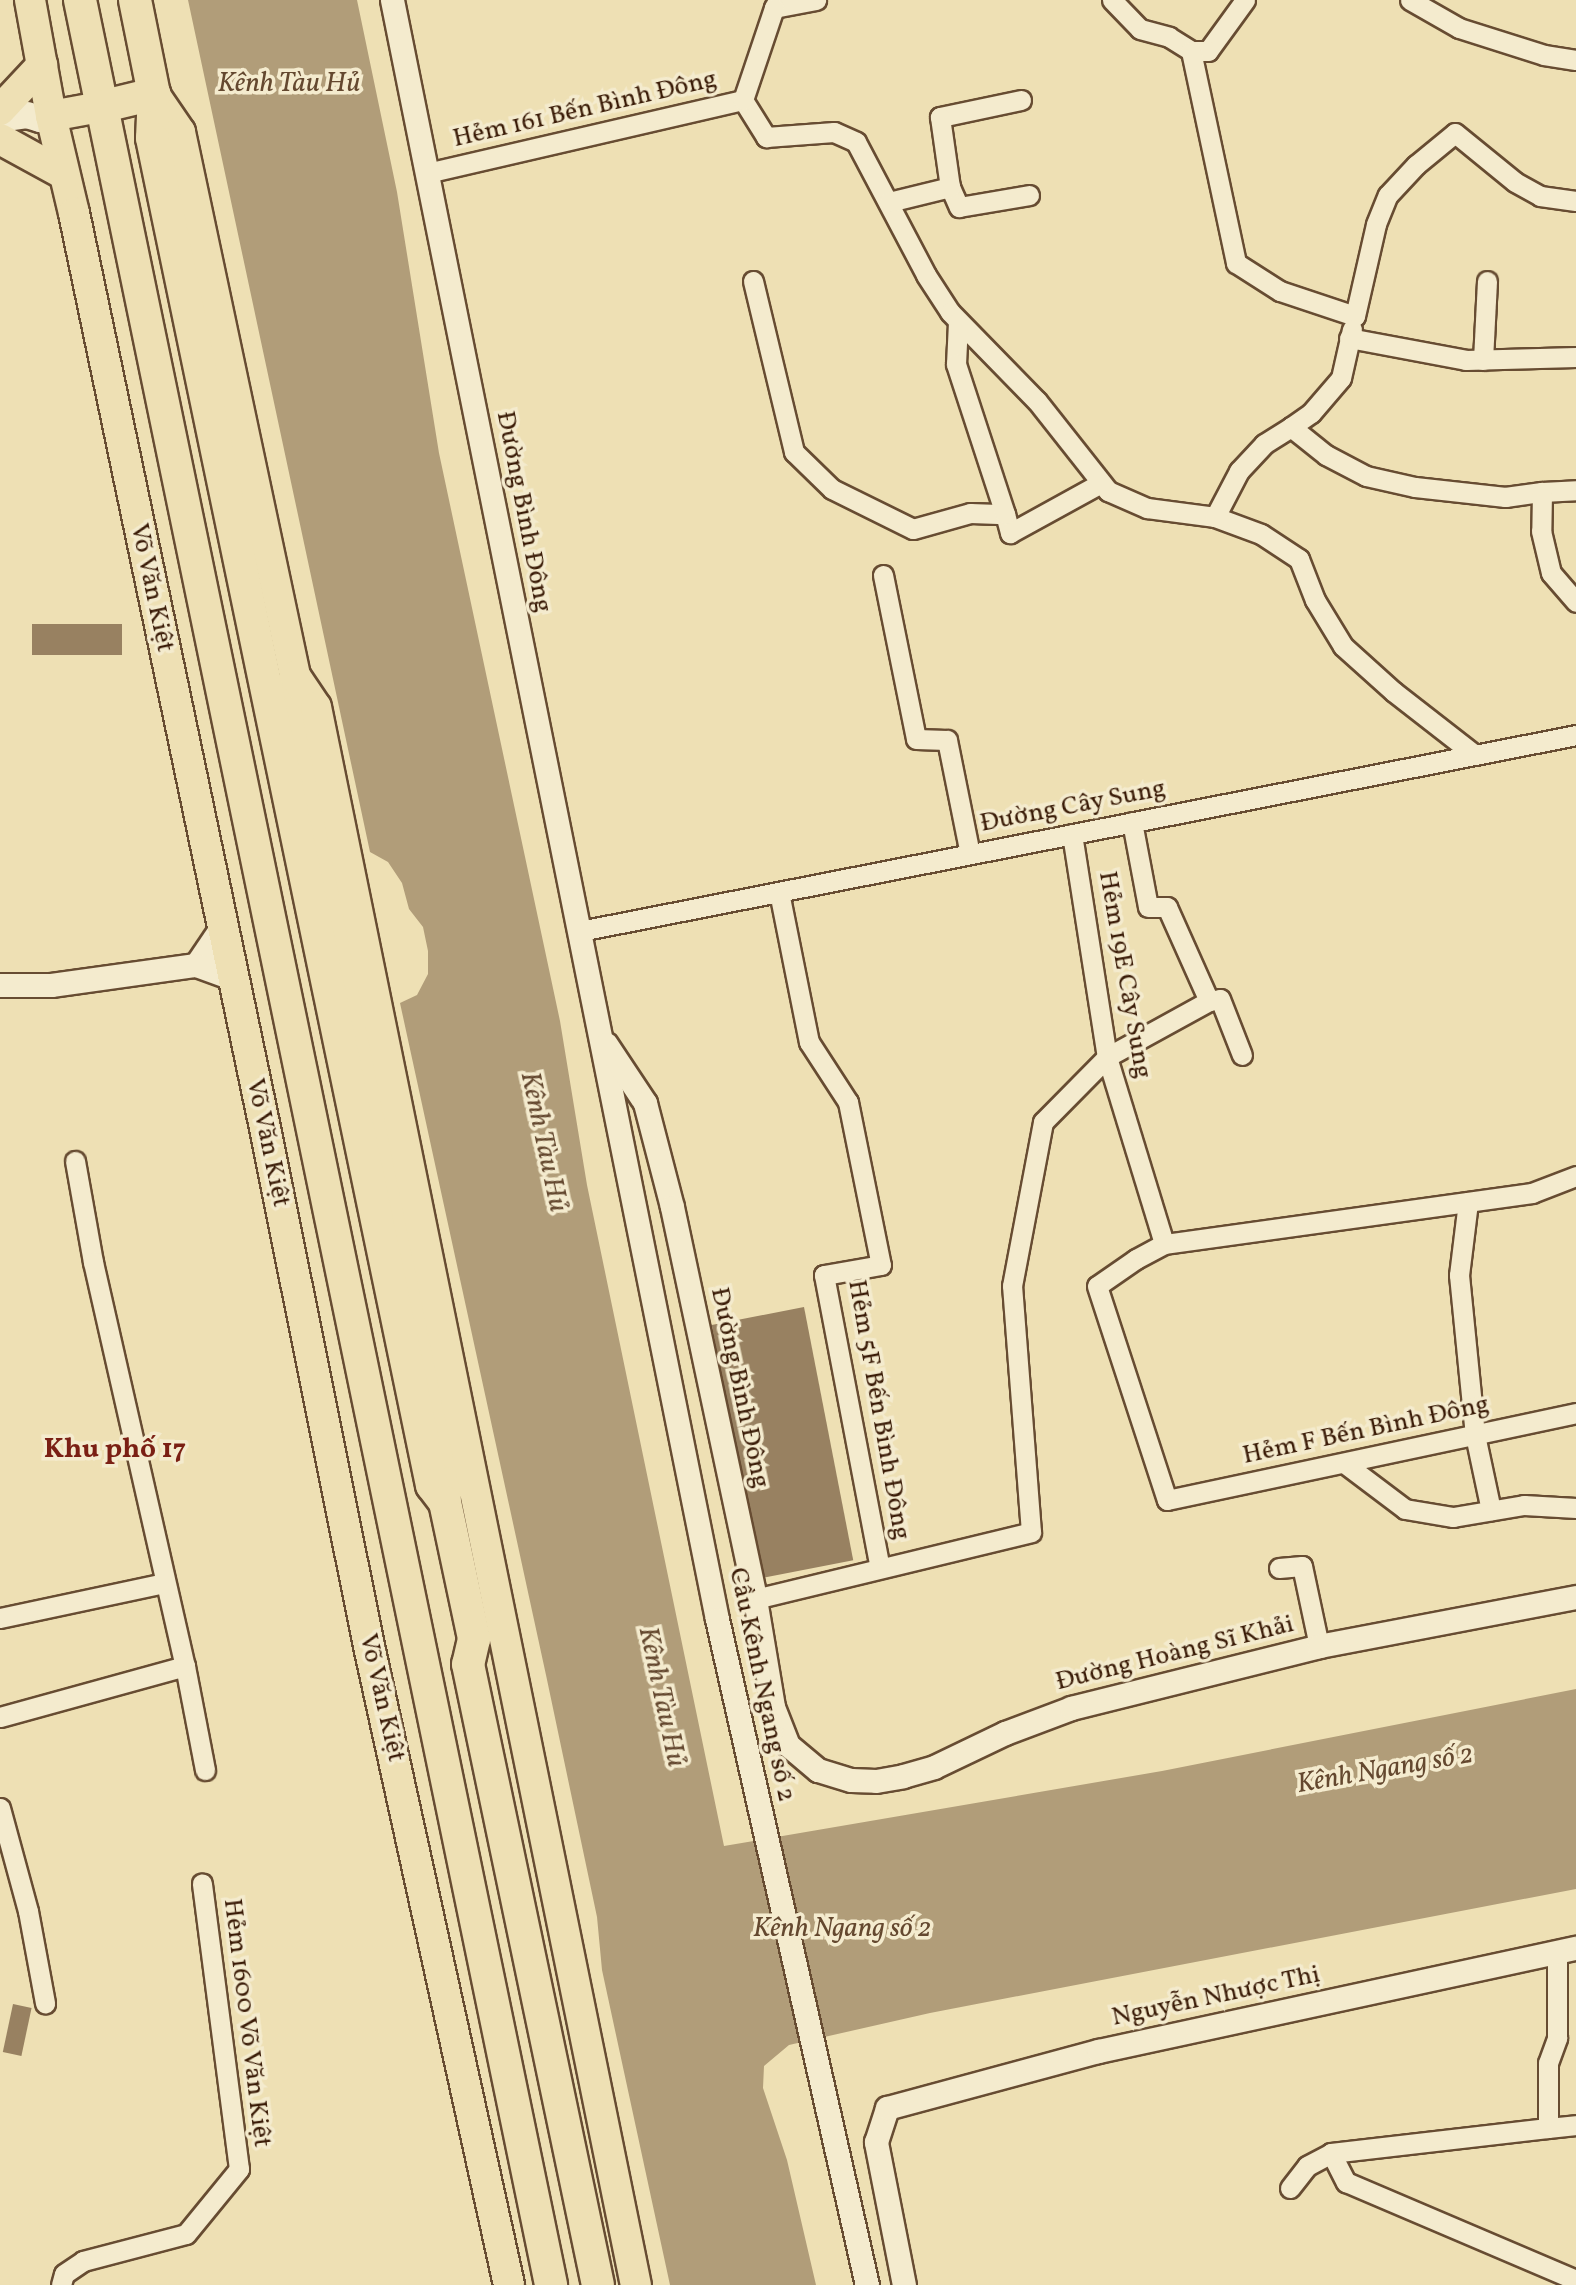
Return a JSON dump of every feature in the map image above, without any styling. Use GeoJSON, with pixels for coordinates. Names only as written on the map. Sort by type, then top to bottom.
{"type":"FeatureCollection","features":[{"type":"Feature","properties":{"kind":"highway","name":"Võ Văn Kiệt"},"geometry":{"type":"LineString","coordinates":[[80,0],[551,2285]]}},
{"type":"Feature","properties":{"kind":"highway"},"geometry":{"type":"LineString","coordinates":[[135,0],[154,94],[154,152],[432,1485],[445,1502],[474,1639],[468,1664],[598,2285]]}},
{"type":"Feature","properties":{"kind":"highway"},"geometry":{"type":"LineString","coordinates":[[100,107],[154,94]]}},
{"type":"Feature","properties":{"kind":"main road","name":"Võ Văn Kiệt"},"geometry":{"type":"LineString","coordinates":[[30,0],[43,65],[46,118],[64,174],[369,1646],[509,2285]]}},
{"type":"Feature","properties":{"kind":"main road"},"geometry":{"type":"LineString","coordinates":[[0,110],[43,65]]}},
{"type":"Feature","properties":{"kind":"main road"},"geometry":{"type":"LineString","coordinates":[[154,94],[180,132],[295,676],[293,712],[449,1482],[445,1502]]}},
{"type":"Feature","properties":{"kind":"main road"},"geometry":{"type":"LineString","coordinates":[[0,132],[29,128],[46,118],[100,107]]}},
{"type":"Feature","properties":{"kind":"main road"},"geometry":{"type":"LineString","coordinates":[[0,119],[27,115],[46,118]]}},
{"type":"Feature","properties":{"kind":"main road"},"geometry":{"type":"LineString","coordinates":[[0,139],[64,174]]}},
{"type":"Feature","properties":{"kind":"main road"},"geometry":{"type":"LineString","coordinates":[[295,676],[316,707],[636,2285]]}},
{"type":"Feature","properties":{"kind":"main road"},"geometry":{"type":"LineString","coordinates":[[474,1639],[489,1664],[618,2285]]}},
{"type":"Feature","properties":{"kind":"street","name":"Đường Bình Đông"},"geometry":{"type":"LineString","coordinates":[[392,0],[612,1094]]}},
{"type":"Feature","properties":{"kind":"street"},"geometry":{"type":"LineString","coordinates":[[776,4],[816,0]]}},
{"type":"Feature","properties":{"kind":"street"},"geometry":{"type":"LineString","coordinates":[[1112,0],[1140,29],[1168,37],[1191,51],[1208,51],[1245,0]]}},
{"type":"Feature","properties":{"kind":"street"},"geometry":{"type":"LineString","coordinates":[[1410,0],[1459,28],[1544,55],[1576,60]]}},
{"type":"Feature","properties":{"kind":"street","name":"Hẻm 161 Bến Bình Đông"},"geometry":{"type":"LineString","coordinates":[[427,173],[743,100],[776,4]]}},
{"type":"Feature","properties":{"kind":"street"},"geometry":{"type":"LineString","coordinates":[[1191,51],[1236,263],[1280,291],[1354,316]]}},
{"type":"Feature","properties":{"kind":"street"},"geometry":{"type":"LineString","coordinates":[[743,100],[766,137],[834,132],[856,142],[926,275],[958,322],[1037,401],[1108,491],[1147,508],[1215,517],[1261,534],[1299,559],[1315,600],[1343,646],[1394,692],[1475,755]]}},
{"type":"Feature","properties":{"kind":"street"},"geometry":{"type":"LineString","coordinates":[[1021,100],[940,117],[950,187],[959,207],[1029,195]]}},
{"type":"Feature","properties":{"kind":"street"},"geometry":{"type":"LineString","coordinates":[[1215,517],[1239,471],[1264,444],[1311,413],[1341,378],[1376,224],[1388,195],[1416,165],[1455,133],[1515,182],[1540,196],[1576,201]]}},
{"type":"Feature","properties":{"kind":"street"},"geometry":{"type":"LineString","coordinates":[[889,202],[950,187]]}},
{"type":"Feature","properties":{"kind":"street"},"geometry":{"type":"LineString","coordinates":[[753,281],[794,452],[832,489],[913,529],[970,513],[1005,514]]}},
{"type":"Feature","properties":{"kind":"street"},"geometry":{"type":"LineString","coordinates":[[1483,360],[1487,281]]}},
{"type":"Feature","properties":{"kind":"street"},"geometry":{"type":"LineString","coordinates":[[958,322],[956,365],[1010,533],[1101,483]]}},
{"type":"Feature","properties":{"kind":"street"},"geometry":{"type":"LineString","coordinates":[[1349,338],[1428,355],[1483,360],[1576,357]]}},
{"type":"Feature","properties":{"kind":"street"},"geometry":{"type":"LineString","coordinates":[[1291,427],[1326,455],[1366,476],[1415,486],[1505,497],[1576,490]]}},
{"type":"Feature","properties":{"kind":"street"},"geometry":{"type":"LineString","coordinates":[[1542,492],[1541,531],[1551,573],[1576,602]]}},
{"type":"Feature","properties":{"kind":"street"},"geometry":{"type":"LineString","coordinates":[[883,575],[916,739],[947,740],[970,854]]}},
{"type":"Feature","properties":{"kind":"street","name":"Đường Cây Sung"},"geometry":{"type":"LineString","coordinates":[[580,931],[1576,735]]}},
{"type":"Feature","properties":{"kind":"street"},"geometry":{"type":"LineString","coordinates":[[1132,822],[1148,907],[1167,907],[1209,1001]]}},
{"type":"Feature","properties":{"kind":"street","name":"Hẻm 19E Cây Sung"},"geometry":{"type":"LineString","coordinates":[[1072,834],[1107,1057],[1164,1244]]}},
{"type":"Feature","properties":{"kind":"street","name":"Hẻm 5F Bến Bình Đông"},"geometry":{"type":"LineString","coordinates":[[779,892],[809,1042],[848,1102],[881,1265],[824,1275],[880,1568]]}},
{"type":"Feature","properties":{"kind":"street"},"geometry":{"type":"LineString","coordinates":[[196,965],[221,928]]}},
{"type":"Feature","properties":{"kind":"street"},"geometry":{"type":"LineString","coordinates":[[0,985],[51,985],[196,965],[232,978]]}},
{"type":"Feature","properties":{"kind":"street"},"geometry":{"type":"LineString","coordinates":[[755,1599],[1031,1532],[1012,1286],[1043,1122],[1107,1057],[1209,1001],[1220,999],[1242,1055]]}},
{"type":"Feature","properties":{"kind":"street","name":"Đường Bình Đông"},"geometry":{"type":"LineString","coordinates":[[600,1035],[645,1103],[672,1207],[755,1599],[773,1707],[788,1745],[801,1759]]}},
{"type":"Feature","properties":{"kind":"street","name":"Cầu Kênh Ngang số 2"},"geometry":{"type":"LineString","coordinates":[[612,1094],[717,1619],[867,2285]]}},
{"type":"Feature","properties":{"kind":"street"},"geometry":{"type":"LineString","coordinates":[[75,1161],[93,1262],[145,1484],[205,1770]]}},
{"type":"Feature","properties":{"kind":"street"},"geometry":{"type":"LineString","coordinates":[[1164,1244],[1532,1193],[1576,1176]]}},
{"type":"Feature","properties":{"kind":"street"},"geometry":{"type":"LineString","coordinates":[[1468,1202],[1459,1275],[1475,1435],[1491,1510]]}},
{"type":"Feature","properties":{"kind":"street","name":"Hẻm F Bến Bình Đông"},"geometry":{"type":"LineString","coordinates":[[1164,1244],[1136,1259],[1097,1286],[1167,1500],[1576,1413]]}},
{"type":"Feature","properties":{"kind":"street"},"geometry":{"type":"LineString","coordinates":[[1344,1462],[1405,1509],[1453,1517],[1524,1505],[1576,1508]]}},
{"type":"Feature","properties":{"kind":"street"},"geometry":{"type":"LineString","coordinates":[[1279,1568],[1302,1566],[1319,1646]]}},
{"type":"Feature","properties":{"kind":"street"},"geometry":{"type":"LineString","coordinates":[[0,1618],[164,1583]]}},
{"type":"Feature","properties":{"kind":"street","name":"Đường Hoàng Sĩ Khải"},"geometry":{"type":"LineString","coordinates":[[801,1759],[818,1770],[851,1780],[876,1781],[903,1776],[934,1767],[1015,1728],[1072,1708],[1319,1646],[1576,1597]]}},
{"type":"Feature","properties":{"kind":"street"},"geometry":{"type":"LineString","coordinates":[[0,1717],[185,1666]]}},
{"type":"Feature","properties":{"kind":"street"},"geometry":{"type":"LineString","coordinates":[[0,1808],[28,1911],[45,2003]]}},
{"type":"Feature","properties":{"kind":"street","name":"Hẻm 1600 Võ Văn Kiệt"},"geometry":{"type":"LineString","coordinates":[[61,2285],[64,2274],[83,2261],[186,2234],[239,2169],[202,1883]]}},
{"type":"Feature","properties":{"kind":"street"},"geometry":{"type":"LineString","coordinates":[[1548,2129],[1548,2063],[1558,2038],[1566,1950]]}},
{"type":"Feature","properties":{"kind":"street","name":"Nguyễn Nhược Thị"},"geometry":{"type":"LineString","coordinates":[[904,2285],[880,2174],[876,2142],[887,2108],[1098,2050],[1566,1950]]}},
{"type":"Feature","properties":{"kind":"street"},"geometry":{"type":"LineString","coordinates":[[1290,2188],[1307,2166],[1331,2153],[1576,2125]]}},
{"type":"Feature","properties":{"kind":"street"},"geometry":{"type":"LineString","coordinates":[[1331,2153],[1346,2182],[1576,2280]]}},
{"type":"Feature","properties":{"kind":"water","name":"Kênh Tàu Hủ"},"geometry":{"type":"Polygon","coordinates":[[[188,0],[357,0],[397,192],[439,453],[560,1021],[587,1185],[724,1846],[1162,1771],[1576,1689],[1576,1889],[930,2013],[789,2045],[764,2066],[763,2088],[787,2160],[816,2285],[670,2285],[602,1970],[597,1917],[400,1003],[417,995],[428,974],[428,951],[423,927],[409,909],[402,883],[388,862],[370,852],[188,0]]]}},
{"type":"Feature","properties":{"kind":"building"},"geometry":{"type":"Polygon","coordinates":[[[32,624],[122,624],[122,655],[32,655],[32,624]]]}},
{"type":"Feature","properties":{"kind":"building"},"geometry":{"type":"Polygon","coordinates":[[[804,1307],[853,1560],[761,1578],[712,1325],[804,1307]]]}},
{"type":"Feature","properties":{"kind":"building"},"geometry":{"type":"Polygon","coordinates":[[[13,2004],[32,2008],[21,2056],[3,2052],[13,2004]]]}},
{"type":"Feature","properties":{"kind":"district","name":"Khu phố 17"},"geometry":{"type":"Point","coordinates":[115,1450]}},
{"type":"Feature","properties":{"kind":"water label","name":"Kênh Ngang số 2"},"geometry":{"type":"Point","coordinates":[1385,1770]}},
{"type":"Feature","properties":{"kind":"water label","name":"Kênh Ngang số 2"},"geometry":{"type":"Point","coordinates":[842,1929]}}]}
